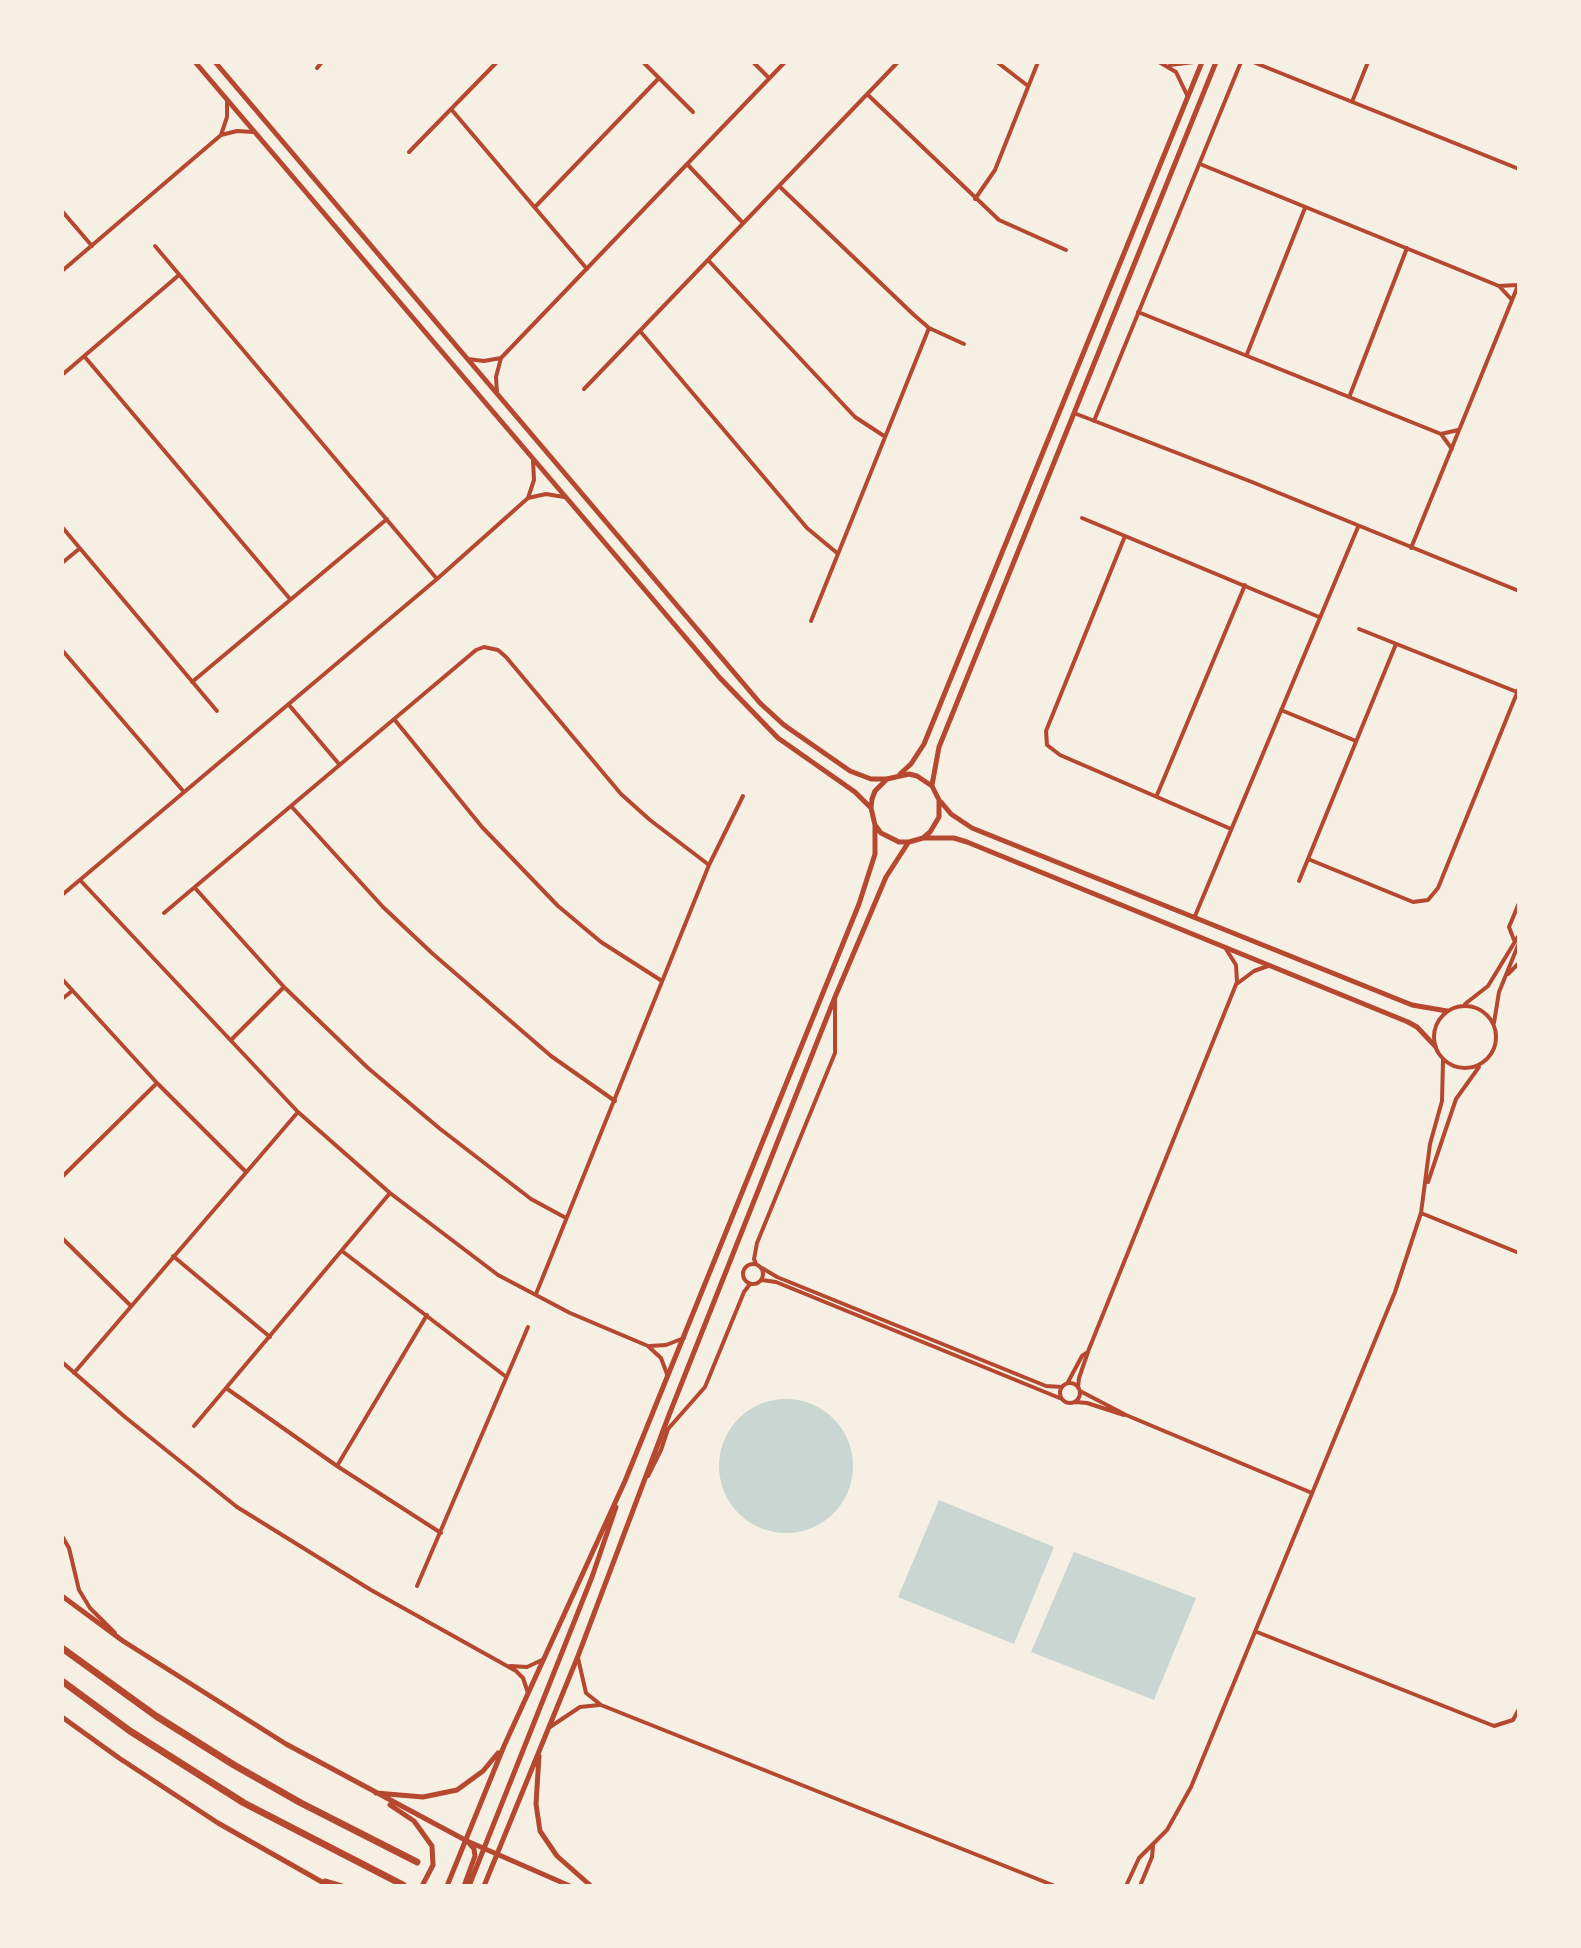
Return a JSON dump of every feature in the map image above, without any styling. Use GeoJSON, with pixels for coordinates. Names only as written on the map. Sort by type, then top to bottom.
{"type":"FeatureCollection","features":[{"type":"Feature","properties":{"kind":"highway"},"geometry":{"type":"LineString","coordinates":[[62,1648],[156,1716],[234,1765],[417,1862]]}},
{"type":"Feature","properties":{"kind":"highway"},"geometry":{"type":"LineString","coordinates":[[62,1681],[130,1731],[244,1803],[403,1885]]}},
{"type":"Feature","properties":{"kind":"street"},"geometry":{"type":"LineString","coordinates":[[195,62],[533,461],[750,711],[778,738],[855,792],[871,808]]}},
{"type":"Feature","properties":{"kind":"street"},"geometry":{"type":"LineString","coordinates":[[215,62],[760,703],[784,725],[837,763],[860,776],[887,779]]}},
{"type":"Feature","properties":{"kind":"street"},"geometry":{"type":"LineString","coordinates":[[317,68],[322,62]]}},
{"type":"Feature","properties":{"kind":"street"},"geometry":{"type":"LineString","coordinates":[[409,152],[497,62]]}},
{"type":"Feature","properties":{"kind":"street"},"geometry":{"type":"LineString","coordinates":[[643,62],[693,112]]}},
{"type":"Feature","properties":{"kind":"street"},"geometry":{"type":"LineString","coordinates":[[753,62],[769,78]]}},
{"type":"Feature","properties":{"kind":"street"},"geometry":{"type":"LineString","coordinates":[[498,395],[496,377],[501,358],[785,62]]}},
{"type":"Feature","properties":{"kind":"street"},"geometry":{"type":"LineString","coordinates":[[584,389],[898,62]]}},
{"type":"Feature","properties":{"kind":"street"},"geometry":{"type":"LineString","coordinates":[[997,62],[1028,86]]}},
{"type":"Feature","properties":{"kind":"street"},"geometry":{"type":"LineString","coordinates":[[975,199],[995,170],[1038,62]]}},
{"type":"Feature","properties":{"kind":"street"},"geometry":{"type":"LineString","coordinates":[[1159,62],[1168,65],[1194,62]]}},
{"type":"Feature","properties":{"kind":"street"},"geometry":{"type":"LineString","coordinates":[[447,1886],[504,1746],[625,1481],[872,871],[875,825],[871,808],[875,791],[887,779],[900,774],[911,764],[924,744],[1202,62]]}},
{"type":"Feature","properties":{"kind":"street"},"geometry":{"type":"LineString","coordinates":[[932,786],[939,747],[1216,62]]}},
{"type":"Feature","properties":{"kind":"street"},"geometry":{"type":"LineString","coordinates":[[1094,421],[1241,62]]}},
{"type":"Feature","properties":{"kind":"street"},"geometry":{"type":"LineString","coordinates":[[1253,62],[1519,169]]}},
{"type":"Feature","properties":{"kind":"street"},"geometry":{"type":"LineString","coordinates":[[1352,102],[1368,62]]}},
{"type":"Feature","properties":{"kind":"street"},"geometry":{"type":"LineString","coordinates":[[1168,65],[1182,79],[1188,98]]}},
{"type":"Feature","properties":{"kind":"street"},"geometry":{"type":"LineString","coordinates":[[535,207],[659,78]]}},
{"type":"Feature","properties":{"kind":"street"},"geometry":{"type":"LineString","coordinates":[[867,94],[999,220],[1066,250]]}},
{"type":"Feature","properties":{"kind":"street"},"geometry":{"type":"LineString","coordinates":[[221,135],[227,117],[227,99]]}},
{"type":"Feature","properties":{"kind":"street"},"geometry":{"type":"LineString","coordinates":[[451,109],[587,269]]}},
{"type":"Feature","properties":{"kind":"street"},"geometry":{"type":"LineString","coordinates":[[62,271],[221,135],[237,131],[254,132]]}},
{"type":"Feature","properties":{"kind":"street"},"geometry":{"type":"LineString","coordinates":[[687,164],[743,223]]}},
{"type":"Feature","properties":{"kind":"street"},"geometry":{"type":"LineString","coordinates":[[1200,164],[1499,286],[1512,300]]}},
{"type":"Feature","properties":{"kind":"street"},"geometry":{"type":"LineString","coordinates":[[779,186],[929,328],[964,344]]}},
{"type":"Feature","properties":{"kind":"street"},"geometry":{"type":"LineString","coordinates":[[1247,354],[1305,208]]}},
{"type":"Feature","properties":{"kind":"street"},"geometry":{"type":"LineString","coordinates":[[62,211],[92,246]]}},
{"type":"Feature","properties":{"kind":"street"},"geometry":{"type":"LineString","coordinates":[[155,246],[437,579]]}},
{"type":"Feature","properties":{"kind":"street"},"geometry":{"type":"LineString","coordinates":[[1350,395],[1407,248]]}},
{"type":"Feature","properties":{"kind":"street"},"geometry":{"type":"LineString","coordinates":[[708,260],[855,417],[885,436]]}},
{"type":"Feature","properties":{"kind":"street"},"geometry":{"type":"LineString","coordinates":[[62,375],[179,275]]}},
{"type":"Feature","properties":{"kind":"street"},"geometry":{"type":"LineString","coordinates":[[1411,548],[1519,284],[1499,286]]}},
{"type":"Feature","properties":{"kind":"street"},"geometry":{"type":"LineString","coordinates":[[1138,312],[1441,434],[1452,449]]}},
{"type":"Feature","properties":{"kind":"street"},"geometry":{"type":"LineString","coordinates":[[811,621],[929,328]]}},
{"type":"Feature","properties":{"kind":"street"},"geometry":{"type":"LineString","coordinates":[[640,331],[807,528],[838,554]]}},
{"type":"Feature","properties":{"kind":"street"},"geometry":{"type":"LineString","coordinates":[[84,356],[290,599]]}},
{"type":"Feature","properties":{"kind":"street"},"geometry":{"type":"LineString","coordinates":[[467,358],[484,361],[501,358]]}},
{"type":"Feature","properties":{"kind":"street"},"geometry":{"type":"LineString","coordinates":[[1074,413],[1519,591]]}},
{"type":"Feature","properties":{"kind":"street"},"geometry":{"type":"LineString","coordinates":[[1441,434],[1459,430]]}},
{"type":"Feature","properties":{"kind":"street"},"geometry":{"type":"LineString","coordinates":[[528,498],[534,480],[533,461]]}},
{"type":"Feature","properties":{"kind":"street"},"geometry":{"type":"LineString","coordinates":[[62,895],[437,579],[528,498],[546,494],[564,497]]}},
{"type":"Feature","properties":{"kind":"street"},"geometry":{"type":"LineString","coordinates":[[1082,518],[1319,617]]}},
{"type":"Feature","properties":{"kind":"street"},"geometry":{"type":"LineString","coordinates":[[192,682],[387,519]]}},
{"type":"Feature","properties":{"kind":"street"},"geometry":{"type":"LineString","coordinates":[[62,527],[217,711]]}},
{"type":"Feature","properties":{"kind":"street"},"geometry":{"type":"LineString","coordinates":[[1195,916],[1358,527]]}},
{"type":"Feature","properties":{"kind":"street"},"geometry":{"type":"LineString","coordinates":[[1125,536],[1046,731],[1047,745],[1060,755],[1231,829]]}},
{"type":"Feature","properties":{"kind":"street"},"geometry":{"type":"LineString","coordinates":[[62,563],[80,549]]}},
{"type":"Feature","properties":{"kind":"street"},"geometry":{"type":"LineString","coordinates":[[1157,795],[1245,585]]}},
{"type":"Feature","properties":{"kind":"street"},"geometry":{"type":"LineString","coordinates":[[1308,859],[1413,902],[1428,900],[1438,888],[1518,690],[1359,629]]}},
{"type":"Feature","properties":{"kind":"street"},"geometry":{"type":"LineString","coordinates":[[1299,881],[1396,644]]}},
{"type":"Feature","properties":{"kind":"street"},"geometry":{"type":"LineString","coordinates":[[164,913],[476,650],[490,646],[498,650],[621,794],[709,865]]}},
{"type":"Feature","properties":{"kind":"street"},"geometry":{"type":"LineString","coordinates":[[62,650],[184,792]]}},
{"type":"Feature","properties":{"kind":"street"},"geometry":{"type":"LineString","coordinates":[[289,705],[339,765]]}},
{"type":"Feature","properties":{"kind":"street"},"geometry":{"type":"LineString","coordinates":[[1281,710],[1356,741]]}},
{"type":"Feature","properties":{"kind":"street"},"geometry":{"type":"LineString","coordinates":[[394,719],[482,827],[548,896],[601,942],[663,981]]}},
{"type":"Feature","properties":{"kind":"street"},"geometry":{"type":"LineString","coordinates":[[900,774],[917,776],[932,786],[951,814],[972,828],[1412,1005],[1447,1011],[1464,1005],[1488,986],[1516,942]]}},
{"type":"Feature","properties":{"kind":"street"},"geometry":{"type":"LineString","coordinates":[[536,1294],[709,865],[743,796]]}},
{"type":"Feature","properties":{"kind":"street"},"geometry":{"type":"LineString","coordinates":[[923,838],[935,825],[940,809],[939,800]]}},
{"type":"Feature","properties":{"kind":"street"},"geometry":{"type":"LineString","coordinates":[[291,806],[383,907],[433,954],[551,1056],[615,1101]]}},
{"type":"Feature","properties":{"kind":"street"},"geometry":{"type":"LineString","coordinates":[[875,825],[889,839],[909,842],[923,838],[954,838],[967,842],[1408,1022],[1435,1046],[1443,1060],[1442,1101],[1427,1162],[1421,1213],[1395,1292],[1191,1787],[1177,1815],[1153,1846],[1141,1854],[1126,1886]]}},
{"type":"Feature","properties":{"kind":"street"},"geometry":{"type":"LineString","coordinates":[[484,1886],[578,1656],[835,997],[886,877],[909,842]]}},
{"type":"Feature","properties":{"kind":"street"},"geometry":{"type":"LineString","coordinates":[[80,880],[298,1112],[390,1193],[498,1275],[570,1313],[648,1346],[661,1358],[668,1376]]}},
{"type":"Feature","properties":{"kind":"street"},"geometry":{"type":"LineString","coordinates":[[195,888],[284,987],[368,1068],[531,1199],[566,1218]]}},
{"type":"Feature","properties":{"kind":"street"},"geometry":{"type":"LineString","coordinates":[[1516,942],[1509,927],[1519,903]]}},
{"type":"Feature","properties":{"kind":"street"},"geometry":{"type":"LineString","coordinates":[[1425,1188],[1456,1099],[1496,1043],[1497,1000],[1519,935]]}},
{"type":"Feature","properties":{"kind":"street"},"geometry":{"type":"LineString","coordinates":[[1074,1402],[1079,1398],[1079,1378],[1088,1352],[1236,984],[1236,965],[1224,947]]}},
{"type":"Feature","properties":{"kind":"street"},"geometry":{"type":"LineString","coordinates":[[1506,975],[1519,963]]}},
{"type":"Feature","properties":{"kind":"street"},"geometry":{"type":"LineString","coordinates":[[1236,984],[1254,971],[1272,966]]}},
{"type":"Feature","properties":{"kind":"street"},"geometry":{"type":"LineString","coordinates":[[62,979],[157,1083],[245,1171]]}},
{"type":"Feature","properties":{"kind":"street"},"geometry":{"type":"LineString","coordinates":[[231,1040],[284,987]]}},
{"type":"Feature","properties":{"kind":"street"},"geometry":{"type":"LineString","coordinates":[[62,999],[72,991]]}},
{"type":"Feature","properties":{"kind":"street"},"geometry":{"type":"LineString","coordinates":[[835,997],[835,1053],[757,1243],[756,1264],[777,1277],[1046,1386],[1074,1384],[1126,1415],[1312,1493]]}},
{"type":"Feature","properties":{"kind":"street"},"geometry":{"type":"LineString","coordinates":[[1464,1005],[1482,1011],[1494,1026]]}},
{"type":"Feature","properties":{"kind":"street"},"geometry":{"type":"LineString","coordinates":[[1435,1046],[1435,1026],[1447,1011]]}},
{"type":"Feature","properties":{"kind":"street"},"geometry":{"type":"LineString","coordinates":[[1443,1060],[1461,1068],[1481,1064]]}},
{"type":"Feature","properties":{"kind":"street"},"geometry":{"type":"LineString","coordinates":[[62,1177],[157,1083]]}},
{"type":"Feature","properties":{"kind":"street"},"geometry":{"type":"LineString","coordinates":[[74,1373],[298,1112]]}},
{"type":"Feature","properties":{"kind":"street"},"geometry":{"type":"LineString","coordinates":[[194,1426],[390,1193]]}},
{"type":"Feature","properties":{"kind":"street"},"geometry":{"type":"LineString","coordinates":[[1421,1213],[1519,1253]]}},
{"type":"Feature","properties":{"kind":"street"},"geometry":{"type":"LineString","coordinates":[[62,1238],[130,1305]]}},
{"type":"Feature","properties":{"kind":"street"},"geometry":{"type":"LineString","coordinates":[[342,1251],[506,1377]]}},
{"type":"Feature","properties":{"kind":"street"},"geometry":{"type":"LineString","coordinates":[[173,1256],[270,1337]]}},
{"type":"Feature","properties":{"kind":"street"},"geometry":{"type":"LineString","coordinates":[[750,1284],[744,1279],[743,1271],[748,1265],[756,1264]]}},
{"type":"Feature","properties":{"kind":"street"},"geometry":{"type":"LineString","coordinates":[[762,1268],[762,1280]]}},
{"type":"Feature","properties":{"kind":"street"},"geometry":{"type":"LineString","coordinates":[[640,1492],[668,1429],[705,1387],[744,1292],[750,1284],[762,1280],[776,1282],[1068,1403],[1087,1403],[1126,1415]]}},
{"type":"Feature","properties":{"kind":"street"},"geometry":{"type":"LineString","coordinates":[[337,1466],[427,1315]]}},
{"type":"Feature","properties":{"kind":"street"},"geometry":{"type":"LineString","coordinates":[[417,1586],[528,1327]]}},
{"type":"Feature","properties":{"kind":"street"},"geometry":{"type":"LineString","coordinates":[[648,1346],[666,1345],[684,1338]]}},
{"type":"Feature","properties":{"kind":"street"},"geometry":{"type":"LineString","coordinates":[[1062,1399],[1060,1392],[1073,1376],[1082,1356],[1088,1352]]}},
{"type":"Feature","properties":{"kind":"street"},"geometry":{"type":"LineString","coordinates":[[62,1362],[237,1507],[371,1590],[504,1664],[523,1678],[528,1693]]}},
{"type":"Feature","properties":{"kind":"street"},"geometry":{"type":"LineString","coordinates":[[226,1388],[337,1466],[441,1533]]}},
{"type":"Feature","properties":{"kind":"street"},"geometry":{"type":"LineString","coordinates":[[466,1886],[484,1849],[592,1577],[625,1481]]}},
{"type":"Feature","properties":{"kind":"street"},"geometry":{"type":"LineString","coordinates":[[62,1536],[69,1548],[83,1598],[123,1641]]}},
{"type":"Feature","properties":{"kind":"street"},"geometry":{"type":"LineString","coordinates":[[62,1596],[123,1641],[286,1744],[467,1841],[570,1886]]}},
{"type":"Feature","properties":{"kind":"street"},"geometry":{"type":"LineString","coordinates":[[1257,1632],[1494,1726],[1513,1720],[1519,1709]]}},
{"type":"Feature","properties":{"kind":"street"},"geometry":{"type":"LineString","coordinates":[[578,1656],[586,1693],[601,1705],[1055,1886]]}},
{"type":"Feature","properties":{"kind":"street"},"geometry":{"type":"LineString","coordinates":[[504,1664],[527,1667],[542,1660]]}},
{"type":"Feature","properties":{"kind":"street"},"geometry":{"type":"LineString","coordinates":[[549,1729],[580,1707],[601,1705]]}},
{"type":"Feature","properties":{"kind":"street"},"geometry":{"type":"LineString","coordinates":[[62,1717],[218,1823],[329,1886]]}},
{"type":"Feature","properties":{"kind":"street"},"geometry":{"type":"LineString","coordinates":[[371,1792],[423,1797],[457,1790],[483,1771],[504,1746]]}},
{"type":"Feature","properties":{"kind":"street"},"geometry":{"type":"LineString","coordinates":[[539,1752],[536,1804],[540,1831],[557,1856],[591,1886]]}},
{"type":"Feature","properties":{"kind":"street"},"geometry":{"type":"LineString","coordinates":[[371,1792],[414,1821],[428,1836],[434,1855],[433,1865],[422,1886]]}},
{"type":"Feature","properties":{"kind":"street"},"geometry":{"type":"LineString","coordinates":[[466,1886],[475,1854],[467,1841]]}},
{"type":"Feature","properties":{"kind":"street"},"geometry":{"type":"LineString","coordinates":[[1140,1886],[1152,1857],[1153,1846]]}},
{"type":"Feature","properties":{"kind":"street"},"geometry":{"type":"LineString","coordinates":[[316,1879],[322,1886]]}},
{"type":"Feature","properties":{"kind":"street"},"geometry":{"type":"LineString","coordinates":[[316,1879],[342,1886]]}},
{"type":"Feature","properties":{"kind":"shaded area"},"geometry":{"type":"Polygon","coordinates":[[[786,1399],[812,1404],[834,1418],[848,1440],[853,1466],[848,1492],[834,1514],[812,1528],[786,1533],[760,1528],[738,1514],[724,1492],[719,1466],[724,1440],[738,1418],[760,1404],[786,1399]]]}},
{"type":"Feature","properties":{"kind":"shaded area"},"geometry":{"type":"Polygon","coordinates":[[[939,1500],[1054,1547],[1014,1644],[898,1597],[939,1500]]]}},
{"type":"Feature","properties":{"kind":"shaded area"},"geometry":{"type":"Polygon","coordinates":[[[1074,1552],[1196,1598],[1154,1700],[1031,1652],[1074,1552]]]}}]}
